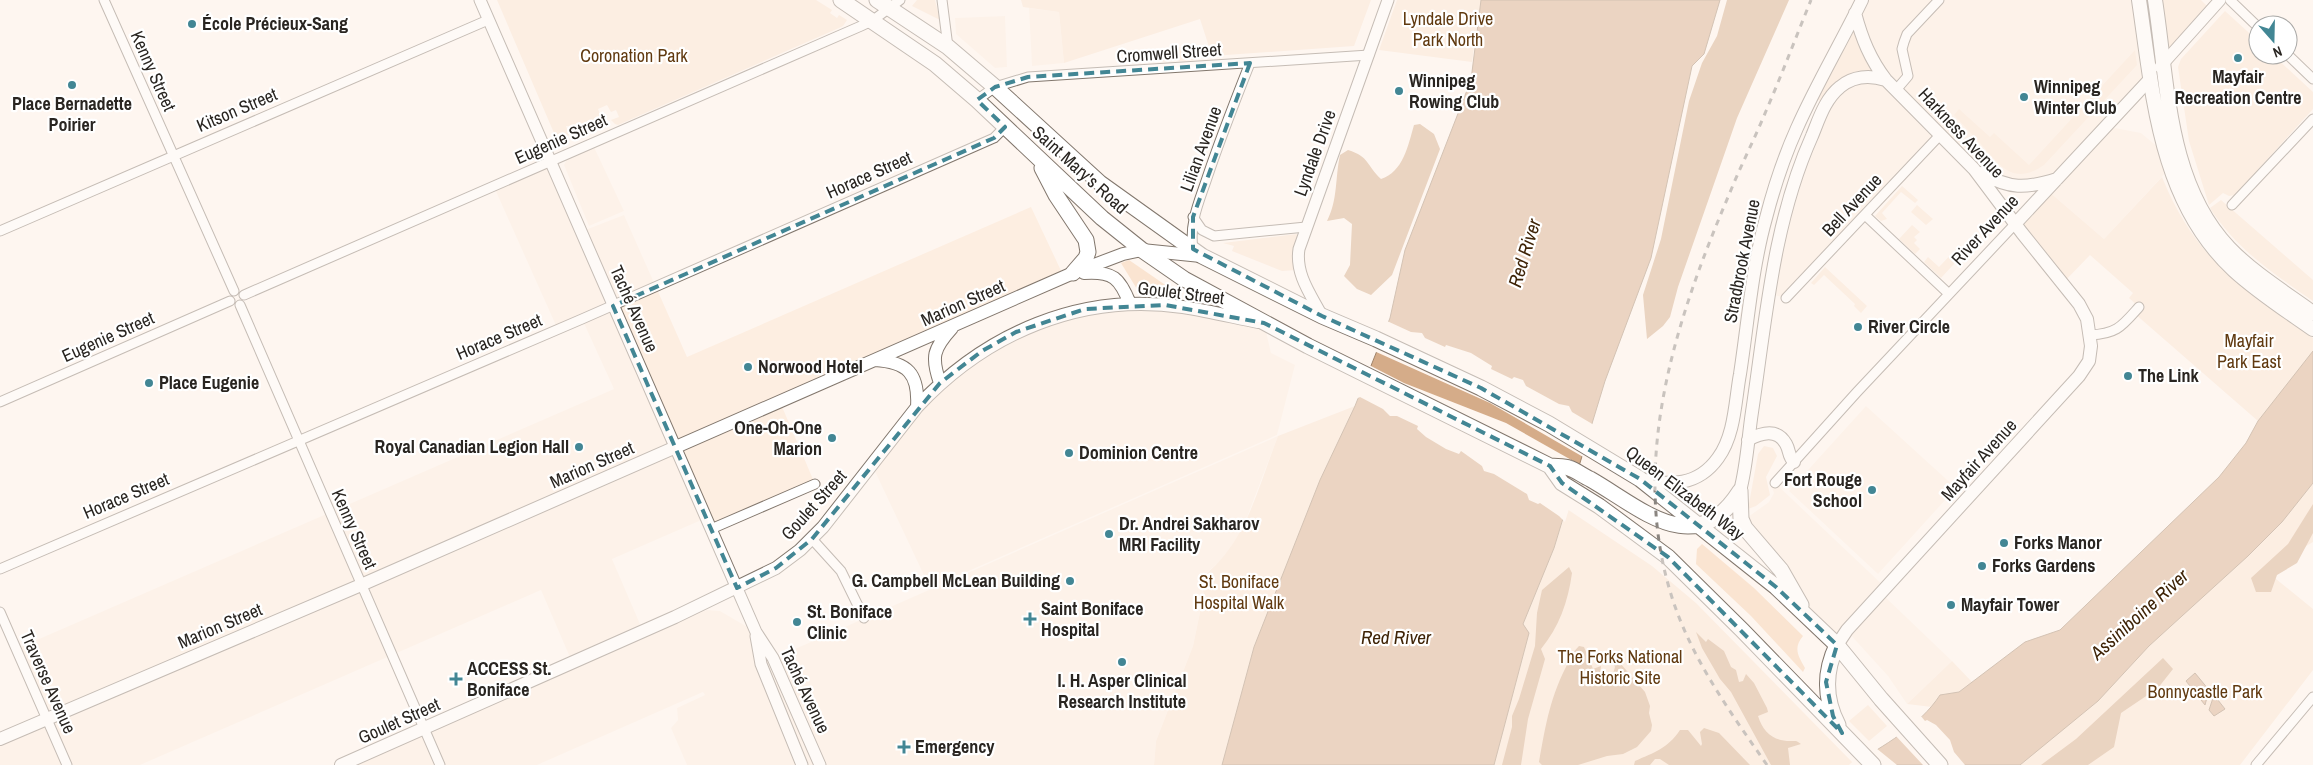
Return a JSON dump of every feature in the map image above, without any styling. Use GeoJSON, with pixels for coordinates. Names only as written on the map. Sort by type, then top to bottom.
{"type":"FeatureCollection","features":[{"type":"Feature","properties":{"kind":"highway","name":"Saint Mary's Road"},"geometry":{"type":"LineString","coordinates":[[841,0],[935,64],[977,100],[1069,189],[1142,250],[1198,287],[1308,346],[1550,466]]}},
{"type":"Feature","properties":{"kind":"highway"},"geometry":{"type":"LineString","coordinates":[[889,3],[948,47]]}},
{"type":"Feature","properties":{"kind":"highway","name":"Saint Mary's Road"},"geometry":{"type":"LineString","coordinates":[[948,47],[995,87],[1100,183],[1198,252],[1322,316]]}},
{"type":"Feature","properties":{"kind":"highway"},"geometry":{"type":"LineString","coordinates":[[1037,158],[1056,195],[1086,240],[1088,252],[1086,258],[1073,273]]}},
{"type":"Feature","properties":{"kind":"highway"},"geometry":{"type":"LineString","coordinates":[[1069,189],[1100,183]]}},
{"type":"Feature","properties":{"kind":"highway","name":"Queen Elizabeth Way"},"geometry":{"type":"LineString","coordinates":[[1322,316],[1481,388],[1549,424],[1640,478],[1776,587],[1837,645],[1881,699],[1940,765]]}},
{"type":"Feature","properties":{"kind":"highway"},"geometry":{"type":"LineString","coordinates":[[1550,466],[1569,468],[1667,524],[1681,526],[1699,525],[1723,514],[1740,491]]}},
{"type":"Feature","properties":{"kind":"highway"},"geometry":{"type":"LineString","coordinates":[[1550,466],[1562,482],[1599,506],[1668,557],[1873,765]]}},
{"type":"Feature","properties":{"kind":"highway"},"geometry":{"type":"LineString","coordinates":[[1740,491],[1741,519],[1745,528],[1782,570],[1808,618]]}},
{"type":"Feature","properties":{"kind":"highway"},"geometry":{"type":"LineString","coordinates":[[1837,645],[1829,662],[1826,682],[1833,716],[1842,733]]}},
{"type":"Feature","properties":{"kind":"main road","name":"Stradbrook Avenue"},"geometry":{"type":"LineString","coordinates":[[1640,478],[1666,484],[1684,481],[1706,470],[1714,463],[1724,447],[1735,404],[1761,240],[1775,188],[1796,130],[1862,0]]}},
{"type":"Feature","properties":{"kind":"main road"},"geometry":{"type":"LineString","coordinates":[[2138,0],[2165,153],[2174,181],[2193,207],[2241,260],[2313,313]]}},
{"type":"Feature","properties":{"kind":"main road"},"geometry":{"type":"LineString","coordinates":[[2155,0],[2178,152],[2193,207],[2206,238],[2233,269],[2250,284],[2313,328]]}},
{"type":"Feature","properties":{"kind":"main road","name":"Harkness Avenue"},"geometry":{"type":"LineString","coordinates":[[1855,13],[1868,55],[1886,80],[1974,169],[2079,304],[2087,319],[2090,335]]}},
{"type":"Feature","properties":{"kind":"main road","name":"Stradbrook Avenue"},"geometry":{"type":"LineString","coordinates":[[1740,491],[1778,240],[1791,193],[1825,106],[1840,86],[1860,78],[1872,77],[1886,80]]}},
{"type":"Feature","properties":{"kind":"main road","name":"River Avenue"},"geometry":{"type":"LineString","coordinates":[[2015,224],[2151,78]]}},
{"type":"Feature","properties":{"kind":"main road"},"geometry":{"type":"LineString","coordinates":[[1974,169],[1998,182],[2019,187],[2035,185],[2058,178]]}},
{"type":"Feature","properties":{"kind":"main road","name":"Marion Street"},"geometry":{"type":"LineString","coordinates":[[0,739],[361,585],[1073,273],[1123,254],[1142,250],[1198,252]]}},
{"type":"Feature","properties":{"kind":"main road"},"geometry":{"type":"LineString","coordinates":[[1073,273],[1100,272],[1111,276],[1122,286],[1130,304]]}},
{"type":"Feature","properties":{"kind":"main road","name":"Goulet Street"},"geometry":{"type":"LineString","coordinates":[[341,765],[737,588],[776,568],[812,540],[917,407],[940,383],[982,351],[1031,325],[1085,309],[1130,304],[1182,307],[1264,323]]}},
{"type":"Feature","properties":{"kind":"main road"},"geometry":{"type":"LineString","coordinates":[[940,383],[935,368],[935,354],[942,339],[953,326]]}},
{"type":"Feature","properties":{"kind":"main road","name":"Mayfair Avenue"},"geometry":{"type":"LineString","coordinates":[[1837,645],[1847,630],[2079,376],[2090,354],[2090,335]]}},
{"type":"Feature","properties":{"kind":"main road"},"geometry":{"type":"LineString","coordinates":[[874,360],[897,364],[910,372],[918,389],[917,407]]}},
{"type":"Feature","properties":{"kind":"main road"},"geometry":{"type":"LineString","coordinates":[[1748,440],[1764,433],[1777,435],[1786,444],[1788,456],[1794,462]]}},
{"type":"Feature","properties":{"kind":"street","name":"Kenny Street"},"geometry":{"type":"LineString","coordinates":[[104,0],[234,291]]}},
{"type":"Feature","properties":{"kind":"street","name":"Taché Avenue"},"geometry":{"type":"LineString","coordinates":[[480,0],[756,632],[774,658],[820,765]]}},
{"type":"Feature","properties":{"kind":"street"},"geometry":{"type":"LineString","coordinates":[[942,0],[948,47]]}},
{"type":"Feature","properties":{"kind":"street","name":"Lyndale Drive"},"geometry":{"type":"LineString","coordinates":[[1322,316],[1299,270],[1299,253],[1306,227],[1388,0]]}},
{"type":"Feature","properties":{"kind":"street"},"geometry":{"type":"LineString","coordinates":[[1896,90],[1908,76],[1902,49],[1907,34],[1939,0]]}},
{"type":"Feature","properties":{"kind":"street","name":"River Avenue"},"geometry":{"type":"LineString","coordinates":[[2151,78],[2220,0]]}},
{"type":"Feature","properties":{"kind":"street"},"geometry":{"type":"LineString","coordinates":[[2230,0],[2248,17]]}},
{"type":"Feature","properties":{"kind":"street","name":"Eugenie Street"},"geometry":{"type":"LineString","coordinates":[[244,295],[872,21],[889,3]]}},
{"type":"Feature","properties":{"kind":"street","name":"Kitson Street"},"geometry":{"type":"LineString","coordinates":[[0,231],[488,20]]}},
{"type":"Feature","properties":{"kind":"street","name":"Cromwell Street"},"geometry":{"type":"LineString","coordinates":[[977,100],[995,87],[1028,77],[1369,55]]}},
{"type":"Feature","properties":{"kind":"street","name":"Lilian Avenue"},"geometry":{"type":"LineString","coordinates":[[1198,252],[1191,234],[1193,217],[1220,139],[1250,63]]}},
{"type":"Feature","properties":{"kind":"street"},"geometry":{"type":"LineString","coordinates":[[2298,65],[2313,79]]}},
{"type":"Feature","properties":{"kind":"street"},"geometry":{"type":"LineString","coordinates":[[2232,206],[2313,119]]}},
{"type":"Feature","properties":{"kind":"street","name":"Horace Street"},"geometry":{"type":"LineString","coordinates":[[0,568],[613,306],[994,138],[1005,127]]}},
{"type":"Feature","properties":{"kind":"street","name":"Bell Avenue"},"geometry":{"type":"LineString","coordinates":[[1786,298],[1940,134]]}},
{"type":"Feature","properties":{"kind":"street"},"geometry":{"type":"LineString","coordinates":[[1865,215],[1949,294]]}},
{"type":"Feature","properties":{"kind":"street"},"geometry":{"type":"LineString","coordinates":[[1193,217],[1204,232],[1214,236],[1306,227]]}},
{"type":"Feature","properties":{"kind":"street","name":"River Avenue"},"geometry":{"type":"LineString","coordinates":[[1775,483],[2015,224]]}},
{"type":"Feature","properties":{"kind":"street"},"geometry":{"type":"LineString","coordinates":[[234,291],[239,291],[244,295],[244,300],[240,305],[233,305],[230,301],[229,296],[234,291]]}},
{"type":"Feature","properties":{"kind":"street","name":"Eugenie Street"},"geometry":{"type":"LineString","coordinates":[[0,402],[230,301]]}},
{"type":"Feature","properties":{"kind":"street","name":"Kenny Street"},"geometry":{"type":"LineString","coordinates":[[240,305],[440,765]]}},
{"type":"Feature","properties":{"kind":"street"},"geometry":{"type":"LineString","coordinates":[[2090,335],[2113,332],[2122,327],[2139,307]]}},
{"type":"Feature","properties":{"kind":"street"},"geometry":{"type":"LineString","coordinates":[[711,529],[816,484]]}},
{"type":"Feature","properties":{"kind":"street"},"geometry":{"type":"LineString","coordinates":[[812,540],[841,571],[864,618]]}},
{"type":"Feature","properties":{"kind":"street","name":"Traverse Avenue"},"geometry":{"type":"LineString","coordinates":[[0,612],[67,765]]}},
{"type":"Feature","properties":{"kind":"street","name":"Taché Avenue"},"geometry":{"type":"LineString","coordinates":[[756,632],[761,664],[802,765]]}},
{"type":"Feature","properties":{"kind":"street"},"geometry":{"type":"LineString","coordinates":[[2256,765],[2310,706],[2313,697]]}},
{"type":"Feature","properties":{"kind":"street"},"geometry":{"type":"LineString","coordinates":[[794,746],[809,739]]}},
{"type":"Feature","properties":{"kind":"highlighted area"},"geometry":{"type":"Polygon","coordinates":[[[1250,63],[1193,217],[1193,249],[1322,316],[1481,388],[1640,479],[1776,587],[1837,645],[1826,682],[1833,716],[1842,733],[1668,557],[1562,483],[1550,466],[1264,323],[1165,305],[1085,309],[1016,332],[982,351],[940,383],[812,539],[776,568],[737,588],[613,306],[994,138],[1005,127],[977,100],[995,87],[1028,77],[1250,63]]]}},
{"type":"Feature","properties":{"kind":"shaded area"},"geometry":{"type":"Polygon","coordinates":[[[1862,0],[2139,0],[2151,78],[2103,131],[2115,128],[2141,133],[2165,153],[2170,168],[2104,239],[2047,190],[1998,182],[1940,135],[1786,298],[1770,294],[1791,193],[1861,36],[1862,0]]]}},
{"type":"Feature","properties":{"kind":"shaded area"},"geometry":{"type":"Polygon","coordinates":[[[1029,8],[1059,12],[1064,63],[1032,66],[1029,8]]]}},
{"type":"Feature","properties":{"kind":"shaded area"},"geometry":{"type":"Polygon","coordinates":[[[1005,16],[1007,67],[995,68],[956,34],[955,18],[1005,16]]]}},
{"type":"Feature","properties":{"kind":"shaded area"},"geometry":{"type":"Polygon","coordinates":[[[594,147],[624,211],[589,226],[564,165],[567,159],[594,147]]]}},
{"type":"Feature","properties":{"kind":"shaded area"},"geometry":{"type":"Polygon","coordinates":[[[551,161],[580,232],[624,215],[687,357],[1031,207],[1064,277],[780,402],[815,484],[711,529],[706,518],[612,559],[643,631],[675,617],[707,610],[720,611],[756,632],[761,664],[1278,436],[1241,533],[1225,557],[1198,580],[1204,593],[1193,646],[1156,741],[1154,765],[687,765],[671,728],[678,720],[677,708],[705,695],[703,692],[537,765],[346,765],[572,662],[541,590],[140,765],[0,765],[0,740],[47,719],[16,649],[614,389],[582,319],[558,330],[494,187],[551,161]]]}},
{"type":"Feature","properties":{"kind":"shaded area"},"geometry":{"type":"Polygon","coordinates":[[[1116,305],[1264,323],[1271,353],[1295,365],[1277,435],[930,588],[872,465],[917,407],[1000,340],[1116,305]]]}},
{"type":"Feature","properties":{"kind":"shaded area","name":"Fort Rouge School"},"geometry":{"type":"Polygon","coordinates":[[[1866,406],[1956,488],[1878,574],[1789,491],[1866,406]]]}},
{"type":"Feature","properties":{"kind":"shaded area"},"geometry":{"type":"Polygon","coordinates":[[[1770,483],[1775,483],[1886,588],[1881,593],[1952,661],[1907,704],[1888,676],[1847,631],[1837,645],[1752,539],[1748,517],[1769,502],[1774,493],[1770,483]]]}},
{"type":"Feature","properties":{"kind":"green space","name":"Coronation Park"},"geometry":{"type":"Polygon","coordinates":[[[497,0],[816,0],[832,10],[830,13],[837,18],[839,15],[847,20],[839,28],[618,125],[611,120],[619,117],[616,110],[611,112],[607,105],[598,109],[603,121],[572,134],[568,126],[566,126],[569,135],[557,140],[497,0]]]}},
{"type":"Feature","properties":{"kind":"green space"},"geometry":{"type":"Polygon","coordinates":[[[917,0],[935,0],[940,20],[912,6],[917,0]]]}},
{"type":"Feature","properties":{"kind":"green space"},"geometry":{"type":"Polygon","coordinates":[[[1021,0],[1371,0],[1354,46],[1212,56],[1200,19],[1064,63],[1059,12],[1023,7],[1021,0]]]}},
{"type":"Feature","properties":{"kind":"green space","name":"Lyndale Drive Park North"},"geometry":{"type":"Polygon","coordinates":[[[1397,0],[1481,0],[1472,62],[1379,50],[1397,0]]]}},
{"type":"Feature","properties":{"kind":"green space"},"geometry":{"type":"Polygon","coordinates":[[[1727,0],[1789,0],[1737,118],[1678,287],[1670,317],[1663,326],[1647,339],[1643,295],[1661,239],[1689,101],[1702,63],[1717,36],[1727,0]]]}},
{"type":"Feature","properties":{"kind":"green space"},"geometry":{"type":"Polygon","coordinates":[[[2155,0],[2201,0],[2211,10],[2164,63],[2155,0]]]}},
{"type":"Feature","properties":{"kind":"green space"},"geometry":{"type":"Polygon","coordinates":[[[2225,11],[2248,32],[2248,65],[2284,65],[2313,92],[2313,109],[2235,195],[2229,196],[2223,193],[2209,205],[2189,141],[2178,67],[2181,59],[2225,11]]]}},
{"type":"Feature","properties":{"kind":"green space"},"geometry":{"type":"Polygon","coordinates":[[[1855,13],[1886,80],[1860,78],[1825,106],[1813,95],[1855,13]]]}},
{"type":"Feature","properties":{"kind":"green space"},"geometry":{"type":"Polygon","coordinates":[[[1192,43],[1198,57],[1196,60],[1134,63],[1192,43]]]}},
{"type":"Feature","properties":{"kind":"green space"},"geometry":{"type":"Polygon","coordinates":[[[2135,50],[2137,65],[2044,165],[2033,171],[2023,174],[2006,170],[1954,115],[1959,109],[1990,137],[1994,133],[2029,165],[2135,50]]]}},
{"type":"Feature","properties":{"kind":"green space"},"geometry":{"type":"Polygon","coordinates":[[[1420,124],[1434,134],[1440,149],[1392,275],[1371,295],[1357,289],[1344,276],[1350,265],[1352,224],[1344,218],[1327,221],[1335,197],[1340,155],[1348,150],[1355,153],[1367,162],[1381,179],[1395,171],[1400,164],[1407,149],[1414,125],[1420,124]]]}},
{"type":"Feature","properties":{"kind":"green space","name":"Mayfair Park East"},"geometry":{"type":"Polygon","coordinates":[[[2162,177],[2175,205],[2190,230],[2206,251],[2243,288],[2313,338],[2313,351],[2258,421],[2134,313],[2139,307],[2129,298],[2133,293],[2090,255],[2062,284],[2015,224],[2047,190],[2104,239],[2162,177]]]}},
{"type":"Feature","properties":{"kind":"green space"},"geometry":{"type":"Polygon","coordinates":[[[1902,186],[1918,200],[1915,203],[1901,192],[1882,213],[1887,219],[1881,221],[1875,216],[1902,186]]]}},
{"type":"Feature","properties":{"kind":"green space"},"geometry":{"type":"Polygon","coordinates":[[[2221,200],[2313,280],[2313,301],[2257,260],[2220,223],[2210,208],[2221,200]]]}},
{"type":"Feature","properties":{"kind":"green space"},"geometry":{"type":"Polygon","coordinates":[[[1917,205],[1933,219],[1926,225],[1911,212],[1917,205]]]}},
{"type":"Feature","properties":{"kind":"green space"},"geometry":{"type":"Polygon","coordinates":[[[1912,225],[1920,232],[1914,237],[1917,240],[1914,243],[1920,249],[1915,254],[1899,239],[1912,225]]]}},
{"type":"Feature","properties":{"kind":"green space"},"geometry":{"type":"Polygon","coordinates":[[[1297,234],[1296,270],[1282,271],[1232,251],[1234,246],[1223,243],[1297,234]]]}},
{"type":"Feature","properties":{"kind":"green space"},"geometry":{"type":"Polygon","coordinates":[[[1960,245],[1966,251],[1941,278],[1924,262],[1928,257],[1939,267],[1960,245]]]}},
{"type":"Feature","properties":{"kind":"green space"},"geometry":{"type":"Polygon","coordinates":[[[1129,260],[1177,293],[1176,296],[1140,294],[1121,263],[1129,260]]]}},
{"type":"Feature","properties":{"kind":"green space"},"geometry":{"type":"Polygon","coordinates":[[[1825,267],[1867,306],[1861,313],[1854,306],[1855,304],[1824,275],[1814,285],[1811,283],[1825,267]]]}},
{"type":"Feature","properties":{"kind":"green space","name":"St. Boniface Hospital Walk"},"geometry":{"type":"Polygon","coordinates":[[[1355,406],[1320,480],[1254,647],[1222,765],[1154,765],[1156,741],[1193,646],[1204,593],[1198,580],[1228,551],[1239,533],[1257,495],[1278,436],[1355,406]]]}},
{"type":"Feature","properties":{"kind":"green space"},"geometry":{"type":"Polygon","coordinates":[[[1764,446],[1773,448],[1777,456],[1766,477],[1770,495],[1756,506],[1748,509],[1758,454],[1764,446]]]}},
{"type":"Feature","properties":{"kind":"green space","name":"Bonnycastle Park"},"geometry":{"type":"Polygon","coordinates":[[[2313,483],[2313,542],[2265,570],[2313,609],[2313,670],[2240,765],[2020,765],[2098,701],[2149,646],[2248,556],[2282,522],[2313,483]]]}},
{"type":"Feature","properties":{"kind":"green space"},"geometry":{"type":"Polygon","coordinates":[[[2313,504],[2313,533],[2297,563],[2277,575],[2271,592],[2256,592],[2251,578],[2288,544],[2313,504]]]}},
{"type":"Feature","properties":{"kind":"green space","name":"The Forks National Historic Site"},"geometry":{"type":"Polygon","coordinates":[[[1567,509],[1652,566],[1696,603],[1855,765],[1494,765],[1529,633],[1523,624],[1554,548],[1567,509]]]}},
{"type":"Feature","properties":{"kind":"green space"},"geometry":{"type":"Polygon","coordinates":[[[1702,544],[1754,588],[1803,636],[1797,648],[1805,668],[1803,672],[1751,616],[1696,564],[1697,549],[1702,544]]]}},
{"type":"Feature","properties":{"kind":"green space"},"geometry":{"type":"Polygon","coordinates":[[[1569,567],[1572,573],[1565,604],[1558,623],[1541,649],[1545,659],[1528,719],[1521,765],[1502,765],[1512,727],[1512,716],[1535,646],[1537,613],[1542,590],[1569,567]]]}},
{"type":"Feature","properties":{"kind":"green space"},"geometry":{"type":"Polygon","coordinates":[[[1696,632],[1706,642],[1708,639],[1724,651],[1731,667],[1736,670],[1739,682],[1743,681],[1746,674],[1754,683],[1768,712],[1758,716],[1766,731],[1784,741],[1796,741],[1801,744],[1788,748],[1790,765],[1771,765],[1731,692],[1720,679],[1702,648],[1696,632]]]}},
{"type":"Feature","properties":{"kind":"green space"},"geometry":{"type":"Polygon","coordinates":[[[1579,646],[1584,647],[1593,669],[1601,666],[1601,677],[1613,674],[1615,667],[1611,658],[1614,656],[1645,692],[1650,706],[1651,731],[1637,747],[1623,754],[1607,756],[1578,765],[1542,765],[1539,762],[1553,698],[1569,657],[1579,646]]]}},
{"type":"Feature","properties":{"kind":"green space"},"geometry":{"type":"Polygon","coordinates":[[[2163,658],[2173,669],[2158,688],[2121,713],[2114,747],[2088,765],[2041,765],[2076,739],[2163,658]]]}},
{"type":"Feature","properties":{"kind":"green space"},"geometry":{"type":"Polygon","coordinates":[[[1952,661],[1972,682],[1959,692],[1940,695],[1932,707],[1907,704],[1952,661]]]}},
{"type":"Feature","properties":{"kind":"green space"},"geometry":{"type":"Polygon","coordinates":[[[1868,705],[1887,726],[1869,741],[1849,721],[1868,705]]]}},
{"type":"Feature","properties":{"kind":"green space"},"geometry":{"type":"Polygon","coordinates":[[[1704,728],[1719,733],[1750,765],[1669,765],[1660,759],[1655,759],[1650,765],[1634,765],[1635,761],[1665,746],[1680,730],[1688,730],[1701,746],[1700,732],[1704,728]]]}},
{"type":"Feature","properties":{"kind":"water","name":"Red River"},"geometry":{"type":"Polygon","coordinates":[[[1481,0],[1720,0],[1704,54],[1692,66],[1651,258],[1605,381],[1554,548],[1523,624],[1529,633],[1494,765],[1222,765],[1254,647],[1320,480],[1355,406],[1390,318],[1405,250],[1471,80],[1481,0]]]}},
{"type":"Feature","properties":{"kind":"water","name":"Assiniboine River"},"geometry":{"type":"Polygon","coordinates":[[[2313,351],[2313,483],[2282,522],[2248,556],[2149,646],[2098,701],[2020,765],[1852,765],[1912,726],[1940,695],[1959,692],[2025,642],[2060,630],[2219,477],[2246,443],[2258,421],[2313,351]]]}},
{"type":"Feature","properties":{"kind":"water"},"geometry":{"type":"Polygon","coordinates":[[[2195,673],[2209,690],[2205,705],[2186,681],[2195,673]]]}},
{"type":"Feature","properties":{"kind":"water"},"geometry":{"type":"Polygon","coordinates":[[[2214,695],[2225,709],[2214,716],[2209,710],[2214,695]]]}},
{"type":"Feature","properties":{"kind":"pier"},"geometry":{"type":"Polygon","coordinates":[[[1387,317],[1387,321],[1411,332],[1422,333],[1425,338],[1445,347],[1446,345],[1471,353],[1492,366],[1491,369],[1512,379],[1514,377],[1523,380],[1526,386],[1559,404],[1569,406],[1572,412],[1594,425],[1595,423],[1585,458],[1490,403],[1374,351],[1387,317]]]}},
{"type":"Feature","properties":{"kind":"pier"},"geometry":{"type":"Polygon","coordinates":[[[1369,365],[1404,383],[1506,423],[1582,466],[1565,522],[1540,503],[1529,500],[1527,494],[1494,474],[1484,471],[1482,466],[1461,451],[1459,454],[1446,449],[1426,437],[1417,429],[1418,426],[1397,416],[1390,416],[1383,409],[1360,397],[1356,399],[1369,365]]]}},
{"type":"Feature","properties":{"kind":"pier"},"geometry":{"type":"Polygon","coordinates":[[[1920,715],[1925,721],[1927,720],[1936,725],[1950,740],[1954,752],[1965,765],[1923,765],[1895,735],[1920,715]]]}},
{"type":"Feature","properties":{"kind":"pier"},"geometry":{"type":"Polygon","coordinates":[[[1876,748],[1897,765],[1849,765],[1851,763],[1876,748]]]}},
{"type":"Feature","properties":{"kind":"railway"},"geometry":{"type":"LineString","coordinates":[[1767,765],[1729,710],[1706,672],[1695,653],[1677,612],[1662,559],[1655,505],[1656,452],[1663,398],[1675,345],[1691,292],[1735,180],[1772,97],[1811,0]]}},
{"type":"Feature","properties":{"kind":"place","name":"École Précieux-Sang"},"geometry":{"type":"Point","coordinates":[192,24]}},
{"type":"Feature","properties":{"kind":"place","name":"Mayfair Recreation Centre"},"geometry":{"type":"Point","coordinates":[2238,58]}},
{"type":"Feature","properties":{"kind":"place","name":"Place Bernadette Poirier"},"geometry":{"type":"Point","coordinates":[72,85]}},
{"type":"Feature","properties":{"kind":"place","name":"Winnipeg Rowing Club"},"geometry":{"type":"Point","coordinates":[1399,91]}},
{"type":"Feature","properties":{"kind":"place","name":"Winnipeg Winter Club"},"geometry":{"type":"Point","coordinates":[2024,97]}},
{"type":"Feature","properties":{"kind":"place","name":"River Circle"},"geometry":{"type":"Point","coordinates":[1858,327]}},
{"type":"Feature","properties":{"kind":"place","name":"Norwood Hotel"},"geometry":{"type":"Point","coordinates":[748,367]}},
{"type":"Feature","properties":{"kind":"place","name":"The Link"},"geometry":{"type":"Point","coordinates":[2128,376]}},
{"type":"Feature","properties":{"kind":"place","name":"Place Eugenie"},"geometry":{"type":"Point","coordinates":[149,383]}},
{"type":"Feature","properties":{"kind":"place","name":"One-Oh-One Marion"},"geometry":{"type":"Point","coordinates":[832,438]}},
{"type":"Feature","properties":{"kind":"place","name":"Royal Canadian Legion Hall"},"geometry":{"type":"Point","coordinates":[579,447]}},
{"type":"Feature","properties":{"kind":"place","name":"Dominion Centre"},"geometry":{"type":"Point","coordinates":[1069,453]}},
{"type":"Feature","properties":{"kind":"place","name":"Fort Rouge School"},"geometry":{"type":"Point","coordinates":[1872,490]}},
{"type":"Feature","properties":{"kind":"place","name":"Dr. Andrei Sakharov MRI Facility"},"geometry":{"type":"Point","coordinates":[1109,534]}},
{"type":"Feature","properties":{"kind":"place","name":"Forks Manor"},"geometry":{"type":"Point","coordinates":[2004,543]}},
{"type":"Feature","properties":{"kind":"place","name":"Forks Gardens"},"geometry":{"type":"Point","coordinates":[1982,566]}},
{"type":"Feature","properties":{"kind":"place","name":"G. Campbell McLean Building"},"geometry":{"type":"Point","coordinates":[1070,581]}},
{"type":"Feature","properties":{"kind":"place","name":"Mayfair Tower"},"geometry":{"type":"Point","coordinates":[1951,605]}},
{"type":"Feature","properties":{"kind":"place","name":"Saint Boniface Hospital"},"geometry":{"type":"Point","coordinates":[1030,619]}},
{"type":"Feature","properties":{"kind":"place","name":"St. Boniface Clinic"},"geometry":{"type":"Point","coordinates":[797,622]}},
{"type":"Feature","properties":{"kind":"place","name":"I. H. Asper Clinical Research Institute"},"geometry":{"type":"Point","coordinates":[1122,662]}},
{"type":"Feature","properties":{"kind":"place","name":"ACCESS St. Boniface"},"geometry":{"type":"Point","coordinates":[456,679]}},
{"type":"Feature","properties":{"kind":"place","name":"Emergency"},"geometry":{"type":"Point","coordinates":[904,747]}}]}
